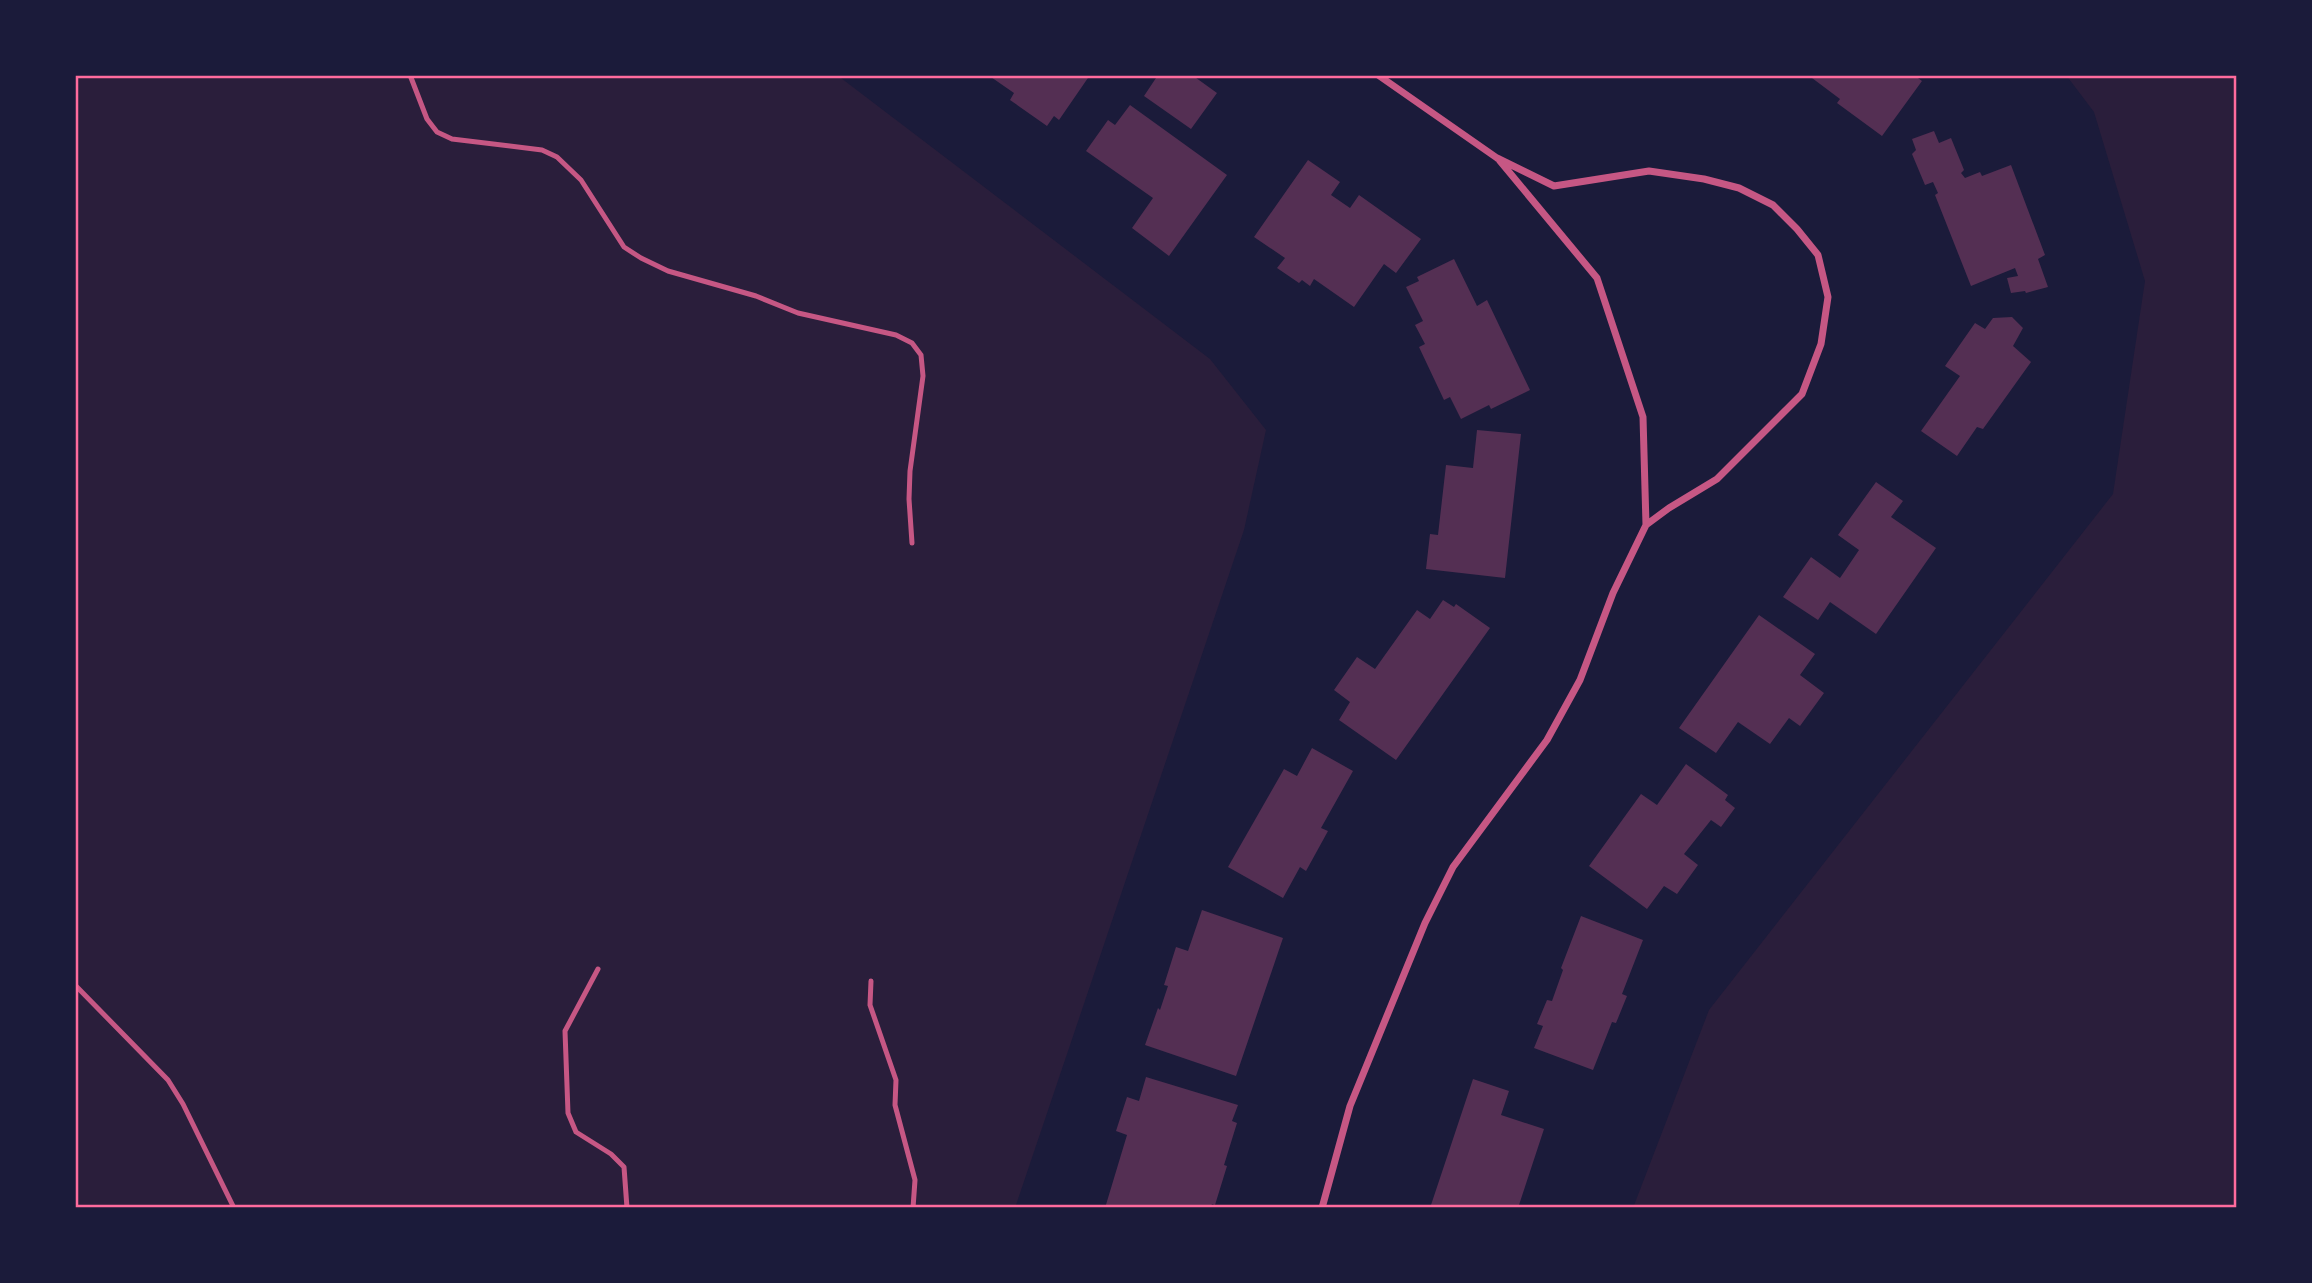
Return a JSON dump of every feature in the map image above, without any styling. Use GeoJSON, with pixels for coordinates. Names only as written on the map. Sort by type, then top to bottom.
{"type":"FeatureCollection","features":[{"type":"Feature","properties":{"kind":"street"},"geometry":{"type":"LineString","coordinates":[[1322,1208],[1350,1106],[1425,923],[1453,867],[1548,740],[1580,680],[1612,593],[1646,525],[1717,479],[1802,394],[1821,344],[1828,297],[1818,255],[1797,229],[1773,205],[1739,188],[1704,179],[1648,171],[1554,186],[1497,158],[1378,75]]}},
{"type":"Feature","properties":{"kind":"street"},"geometry":{"type":"LineString","coordinates":[[1497,158],[1597,278],[1643,417],[1646,525]]}},
{"type":"Feature","properties":{"kind":"lane"},"geometry":{"type":"LineString","coordinates":[[410,75],[422,108],[437,132],[452,139],[542,150],[557,157],[580,180],[624,247],[641,258],[668,271],[756,296],[798,313],[895,335],[912,344],[921,355],[923,376],[910,471],[912,543]]}},
{"type":"Feature","properties":{"kind":"lane"},"geometry":{"type":"LineString","coordinates":[[598,969],[565,1031],[568,1113],[576,1132],[611,1154],[624,1167],[627,1208]]}},
{"type":"Feature","properties":{"kind":"lane"},"geometry":{"type":"LineString","coordinates":[[871,981],[870,1005],[896,1080],[895,1105],[915,1180],[913,1208]]}},
{"type":"Feature","properties":{"kind":"lane"},"geometry":{"type":"LineString","coordinates":[[75,985],[168,1080],[183,1104],[234,1208]]}},
{"type":"Feature","properties":{"kind":"shaded area"},"geometry":{"type":"Polygon","coordinates":[[[75,75],[837,75],[1210,359],[1266,430],[1244,530],[1015,1208],[75,1208],[75,75]]]}},
{"type":"Feature","properties":{"kind":"shaded area"},"geometry":{"type":"Polygon","coordinates":[[[2066,75],[2237,75],[2237,1208],[1633,1208],[1709,1010],[2113,494],[2145,281],[2094,112],[2066,75]]]}},
{"type":"Feature","properties":{"kind":"building"},"geometry":{"type":"Polygon","coordinates":[[[988,75],[1090,75],[1059,120],[1054,116],[1047,126],[1010,100],[1014,93],[988,75]]]}},
{"type":"Feature","properties":{"kind":"building"},"geometry":{"type":"Polygon","coordinates":[[[1158,75],[1192,75],[1217,93],[1191,129],[1144,96],[1158,75]]]}},
{"type":"Feature","properties":{"kind":"building"},"geometry":{"type":"Polygon","coordinates":[[[1808,75],[1914,75],[1922,81],[1882,136],[1837,103],[1840,99],[1808,75]]]}},
{"type":"Feature","properties":{"kind":"building"},"geometry":{"type":"Polygon","coordinates":[[[1130,105],[1227,175],[1169,256],[1132,228],[1153,198],[1086,151],[1108,120],[1115,125],[1130,105]]]}},
{"type":"Feature","properties":{"kind":"building"},"geometry":{"type":"Polygon","coordinates":[[[1934,131],[1939,143],[1951,138],[1964,170],[1961,173],[1965,178],[1980,172],[1982,176],[2011,165],[2045,255],[2038,259],[2048,287],[2026,293],[2011,293],[2007,278],[2018,276],[2015,268],[1971,286],[1935,195],[1938,193],[1933,182],[1925,185],[1912,154],[1916,150],[1912,139],[1934,131]]]}},
{"type":"Feature","properties":{"kind":"building"},"geometry":{"type":"Polygon","coordinates":[[[1308,160],[1340,182],[1331,195],[1350,208],[1359,195],[1421,239],[1396,273],[1384,264],[1354,307],[1314,279],[1310,286],[1302,280],[1299,283],[1277,268],[1285,258],[1254,237],[1308,160]]]}},
{"type":"Feature","properties":{"kind":"building"},"geometry":{"type":"Polygon","coordinates":[[[1454,259],[1477,306],[1487,300],[1530,390],[1491,409],[1489,405],[1461,419],[1450,397],[1444,400],[1419,347],[1425,344],[1415,325],[1423,321],[1406,287],[1419,281],[1417,277],[1454,259]]]}},
{"type":"Feature","properties":{"kind":"building"},"geometry":{"type":"Polygon","coordinates":[[[2012,317],[2023,328],[2013,346],[2031,362],[1983,429],[1977,427],[1957,456],[1921,431],[1960,376],[1945,366],[1975,323],[1985,329],[1993,318],[2012,317]]]}},
{"type":"Feature","properties":{"kind":"building"},"geometry":{"type":"Polygon","coordinates":[[[1477,430],[1521,434],[1505,578],[1426,569],[1430,534],[1438,535],[1446,465],[1473,468],[1477,430]]]}},
{"type":"Feature","properties":{"kind":"building"},"geometry":{"type":"Polygon","coordinates":[[[1876,482],[1903,501],[1891,517],[1936,548],[1876,634],[1830,602],[1818,620],[1783,597],[1811,557],[1840,578],[1859,550],[1838,535],[1876,482]]]}},
{"type":"Feature","properties":{"kind":"building"},"geometry":{"type":"Polygon","coordinates":[[[1443,600],[1454,607],[1456,604],[1490,628],[1396,760],[1339,720],[1350,702],[1334,690],[1357,657],[1375,669],[1417,610],[1430,619],[1443,600]]]}},
{"type":"Feature","properties":{"kind":"building"},"geometry":{"type":"Polygon","coordinates":[[[1759,615],[1815,654],[1800,675],[1824,693],[1800,726],[1789,718],[1770,744],[1738,722],[1716,753],[1679,728],[1759,615]]]}},
{"type":"Feature","properties":{"kind":"building"},"geometry":{"type":"Polygon","coordinates":[[[1312,748],[1353,771],[1321,828],[1328,831],[1306,871],[1300,867],[1283,898],[1228,867],[1284,769],[1297,776],[1312,748]]]}},
{"type":"Feature","properties":{"kind":"building"},"geometry":{"type":"Polygon","coordinates":[[[1686,764],[1728,795],[1725,800],[1735,808],[1721,827],[1711,820],[1684,854],[1698,865],[1677,894],[1664,886],[1647,909],[1589,866],[1641,794],[1657,805],[1686,764]]]}},
{"type":"Feature","properties":{"kind":"building"},"geometry":{"type":"Polygon","coordinates":[[[1202,910],[1283,938],[1236,1076],[1145,1045],[1168,986],[1164,985],[1176,947],[1188,951],[1202,910]]]}},
{"type":"Feature","properties":{"kind":"building"},"geometry":{"type":"Polygon","coordinates":[[[1581,916],[1643,940],[1622,994],[1627,996],[1616,1023],[1612,1022],[1593,1070],[1534,1048],[1543,1026],[1537,1024],[1547,1000],[1552,1001],[1563,970],[1561,968],[1581,916]]]}},
{"type":"Feature","properties":{"kind":"building"},"geometry":{"type":"Polygon","coordinates":[[[1146,1077],[1238,1105],[1232,1121],[1237,1123],[1224,1165],[1227,1166],[1215,1205],[1212,1204],[1210,1208],[1105,1208],[1127,1135],[1116,1131],[1127,1097],[1139,1101],[1146,1077]]]}},
{"type":"Feature","properties":{"kind":"building"},"geometry":{"type":"Polygon","coordinates":[[[1473,1079],[1509,1091],[1501,1115],[1544,1129],[1518,1208],[1430,1208],[1473,1079]]]}}]}
